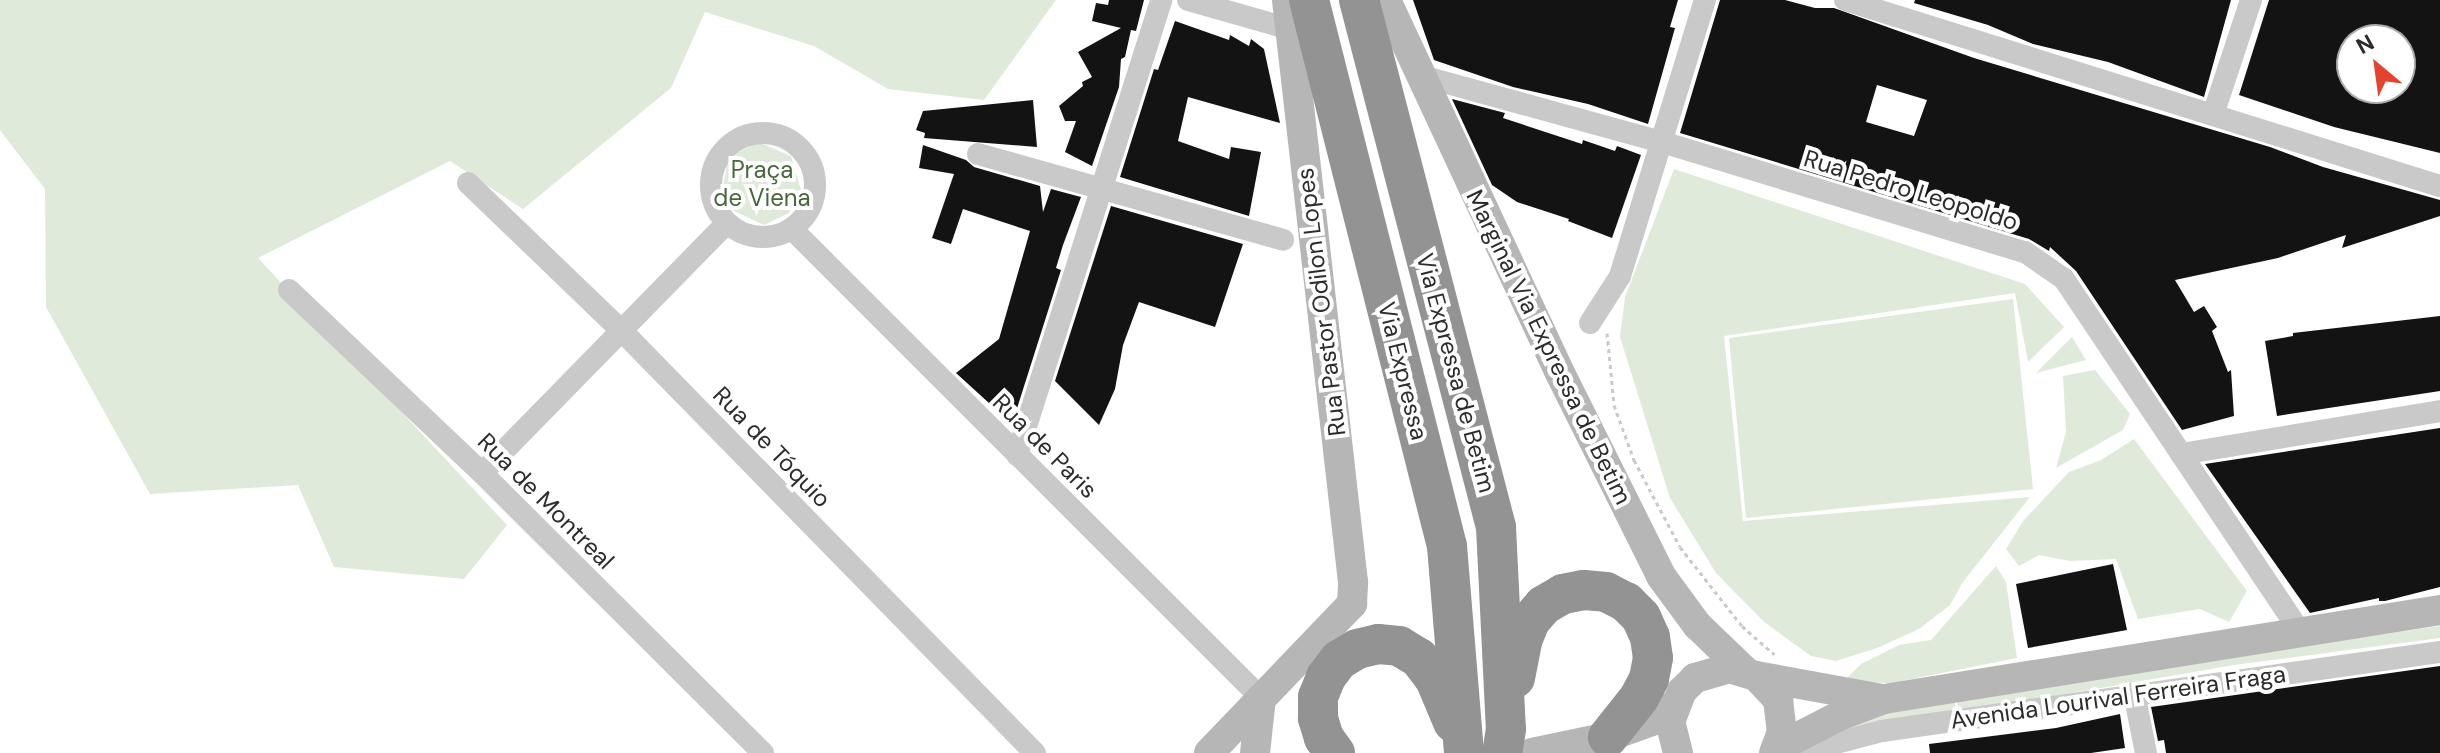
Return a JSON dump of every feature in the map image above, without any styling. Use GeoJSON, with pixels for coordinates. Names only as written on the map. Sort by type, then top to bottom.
{"type":"FeatureCollection","features":[{"type":"Feature","properties":{"kind":"highway","name":"Via Expressa de Betim"},"geometry":{"type":"LineString","coordinates":[[1359,0],[1496,527],[1494,747]]}},
{"type":"Feature","properties":{"kind":"highway","name":"Via Expressa"},"geometry":{"type":"LineString","coordinates":[[1295,10],[1447,546],[1494,747]]}},
{"type":"Feature","properties":{"kind":"highway"},"geometry":{"type":"LineString","coordinates":[[1494,747],[1530,621],[1544,605],[1563,594],[1584,590],[1606,592],[1626,602],[1641,617],[1650,637],[1653,658],[1649,679],[1608,737]]}},
{"type":"Feature","properties":{"kind":"highway"},"geometry":{"type":"LineString","coordinates":[[1335,753],[1324,738],[1318,718],[1318,697],[1326,677],[1348,654],[1378,644],[1399,646],[1419,658],[1494,747]]}},
{"type":"Feature","properties":{"kind":"street"},"geometry":{"type":"LineString","coordinates":[[1017,455],[1161,0]]}},
{"type":"Feature","properties":{"kind":"street"},"geometry":{"type":"LineString","coordinates":[[1188,0],[1295,10]]}},
{"type":"Feature","properties":{"kind":"street","name":"Marginal Via Expressa de Betim"},"geometry":{"type":"LineString","coordinates":[[1386,0],[1418,75],[1559,371],[1661,576],[1697,625],[1768,686],[1783,716],[1783,751]]}},
{"type":"Feature","properties":{"kind":"street"},"geometry":{"type":"LineString","coordinates":[[1590,323],[1620,276],[1705,0]]}},
{"type":"Feature","properties":{"kind":"street"},"geometry":{"type":"LineString","coordinates":[[1845,0],[2440,186]]}},
{"type":"Feature","properties":{"kind":"street"},"geometry":{"type":"LineString","coordinates":[[2213,115],[2251,0]]}},
{"type":"Feature","properties":{"kind":"street","name":"Rua Pastor Odilon Lopes"},"geometry":{"type":"LineString","coordinates":[[1261,698],[1352,604],[1353,582],[1295,10]]}},
{"type":"Feature","properties":{"kind":"street","name":"Rua Pedro Leopoldo"},"geometry":{"type":"LineString","coordinates":[[1418,75],[1662,142],[2025,252],[2064,279],[2301,633]]}},
{"type":"Feature","properties":{"kind":"street"},"geometry":{"type":"LineString","coordinates":[[768,134],[792,142],[813,168],[816,185],[813,202],[805,217],[792,229],[776,236],[758,237],[741,233],[727,223],[717,209],[712,193],[712,176],[718,160],[728,147],[743,137],[768,134]]}},
{"type":"Feature","properties":{"kind":"street"},"geometry":{"type":"LineString","coordinates":[[978,154],[1283,240]]}},
{"type":"Feature","properties":{"kind":"street","name":"Rua de Tóquio"},"geometry":{"type":"LineString","coordinates":[[468,183],[621,330],[1035,753]]}},
{"type":"Feature","properties":{"kind":"street"},"geometry":{"type":"LineString","coordinates":[[482,473],[727,223]]}},
{"type":"Feature","properties":{"kind":"street","name":"Rua de Paris"},"geometry":{"type":"LineString","coordinates":[[792,229],[1261,698]]}},
{"type":"Feature","properties":{"kind":"street","name":"Rua de Montreal"},"geometry":{"type":"LineString","coordinates":[[289,290],[482,473],[763,753]]}},
{"type":"Feature","properties":{"kind":"street"},"geometry":{"type":"LineString","coordinates":[[2181,454],[2440,411]]}},
{"type":"Feature","properties":{"kind":"street","name":"Avenida Lourival Ferreira Fraga"},"geometry":{"type":"LineString","coordinates":[[1783,751],[1839,716],[1884,699],[2440,610]]}},
{"type":"Feature","properties":{"kind":"street","name":"Avenida Lourival Ferreira Fraga"},"geometry":{"type":"LineString","coordinates":[[1783,751],[1882,731],[2134,693],[2440,652]]}},
{"type":"Feature","properties":{"kind":"street","name":"Avenida Lourival Ferreira Fraga"},"geometry":{"type":"LineString","coordinates":[[1608,737],[1652,721],[1674,705],[1695,678],[1711,670],[1729,668],[1793,684],[1884,699]]}},
{"type":"Feature","properties":{"kind":"street"},"geometry":{"type":"LineString","coordinates":[[2134,693],[2146,753]]}},
{"type":"Feature","properties":{"kind":"street"},"geometry":{"type":"LineString","coordinates":[[1209,753],[1261,698]]}},
{"type":"Feature","properties":{"kind":"street"},"geometry":{"type":"LineString","coordinates":[[1255,753],[1261,698]]}},
{"type":"Feature","properties":{"kind":"street"},"geometry":{"type":"LineString","coordinates":[[1674,705],[1672,738],[1678,753]]}},
{"type":"Feature","properties":{"kind":"street"},"geometry":{"type":"LineString","coordinates":[[1494,747],[1564,748],[1608,737]]}},
{"type":"Feature","properties":{"kind":"path"},"geometry":{"type":"LineString","coordinates":[[1590,323],[1607,326],[1614,405],[1634,460],[1680,547],[1742,626],[1788,665],[1793,684]]}},
{"type":"Feature","properties":{"kind":"green space"},"geometry":{"type":"Polygon","coordinates":[[[0,0],[1056,0],[984,100],[888,89],[814,46],[705,12],[671,88],[523,209],[450,161],[258,258],[507,525],[464,579],[334,567],[298,485],[150,494],[46,307],[45,189],[0,130],[0,0]]]}},
{"type":"Feature","properties":{"kind":"green space","name":"Praça de Viena"},"geometry":{"type":"Polygon","coordinates":[[[758,142],[791,156],[801,190],[789,213],[764,225],[734,211],[723,186],[727,166],[739,152],[758,142]]]}},
{"type":"Feature","properties":{"kind":"green space"},"geometry":{"type":"Polygon","coordinates":[[[1674,169],[2025,284],[2064,327],[2028,362],[2015,293],[1724,336],[1743,521],[2030,497],[1963,582],[1950,605],[1919,629],[1877,648],[1836,661],[1811,656],[1764,622],[1716,573],[1670,498],[1620,337],[1625,297],[1674,169]]]}},
{"type":"Feature","properties":{"kind":"green space"},"geometry":{"type":"Polygon","coordinates":[[[2013,299],[2033,489],[1746,518],[1729,338],[2013,299]]]}},
{"type":"Feature","properties":{"kind":"green space"},"geometry":{"type":"Polygon","coordinates":[[[2072,337],[2086,360],[2036,373],[2072,337]]]}},
{"type":"Feature","properties":{"kind":"green space"},"geometry":{"type":"Polygon","coordinates":[[[2095,370],[2130,414],[2123,430],[2056,468],[2066,432],[2063,376],[2095,370]]]}},
{"type":"Feature","properties":{"kind":"green space"},"geometry":{"type":"Polygon","coordinates":[[[2134,439],[2247,591],[2229,622],[2200,609],[2138,619],[2116,559],[2070,561],[2039,555],[2019,566],[2006,549],[2024,520],[2069,472],[2101,460],[2134,439]]]}},
{"type":"Feature","properties":{"kind":"green space"},"geometry":{"type":"Polygon","coordinates":[[[1996,566],[2006,582],[2017,658],[1892,683],[1843,682],[1861,664],[1899,645],[1931,640],[1996,566]]]}},
{"type":"Feature","properties":{"kind":"green space"},"geometry":{"type":"Polygon","coordinates":[[[2440,626],[2440,638],[2234,665],[1876,727],[1795,748],[1842,725],[1924,700],[2440,626]]]}},
{"type":"Feature","properties":{"kind":"building"},"geometry":{"type":"Polygon","coordinates":[[[1109,0],[1144,0],[1136,31],[1131,30],[1125,57],[1121,59],[1119,87],[1092,166],[1065,152],[1076,121],[1065,121],[1059,106],[1083,86],[1082,82],[1092,77],[1078,52],[1121,28],[1092,21],[1096,3],[1108,5],[1109,0]]]}},
{"type":"Feature","properties":{"kind":"building"},"geometry":{"type":"Polygon","coordinates":[[[1413,0],[1678,0],[1670,27],[1675,28],[1648,124],[1588,104],[1513,87],[1434,60],[1413,0]]]}},
{"type":"Feature","properties":{"kind":"building"},"geometry":{"type":"Polygon","coordinates":[[[1720,0],[1785,0],[1815,8],[1834,8],[1974,58],[2270,147],[2323,167],[2440,200],[2440,216],[2342,248],[2346,235],[2278,258],[2175,280],[2194,312],[2204,306],[2217,327],[2212,331],[2228,372],[2231,370],[2234,416],[2182,430],[2076,271],[2050,247],[2049,251],[2029,239],[1680,133],[1720,0]],[[1877,85],[1866,122],[1914,136],[1927,100],[1877,85]]]}},
{"type":"Feature","properties":{"kind":"building"},"geometry":{"type":"Polygon","coordinates":[[[1915,0],[2231,0],[2204,97],[2108,62],[2033,44],[1988,25],[1914,3],[1915,0]]]}},
{"type":"Feature","properties":{"kind":"building"},"geometry":{"type":"Polygon","coordinates":[[[2269,0],[2440,0],[2440,153],[2334,127],[2239,95],[2269,0]]]}},
{"type":"Feature","properties":{"kind":"building"},"geometry":{"type":"Polygon","coordinates":[[[1175,21],[1229,40],[1230,35],[1249,46],[1251,39],[1264,49],[1280,123],[1188,97],[1178,141],[1229,159],[1231,147],[1261,152],[1249,216],[1120,177],[1154,69],[1158,70],[1175,21]]]}},
{"type":"Feature","properties":{"kind":"building"},"geometry":{"type":"Polygon","coordinates":[[[1452,99],[1505,113],[1503,118],[1582,144],[1583,140],[1615,151],[1617,146],[1641,155],[1612,238],[1569,219],[1517,202],[1492,185],[1452,99]]]}},
{"type":"Feature","properties":{"kind":"building"},"geometry":{"type":"Polygon","coordinates":[[[1033,100],[1037,147],[924,138],[925,133],[916,130],[923,111],[1033,100]]]}},
{"type":"Feature","properties":{"kind":"building"},"geometry":{"type":"Polygon","coordinates":[[[923,145],[966,160],[974,167],[1040,186],[1043,212],[1051,189],[1081,197],[1056,268],[1061,270],[1012,424],[956,373],[999,339],[1030,231],[963,209],[951,244],[932,238],[954,174],[919,168],[923,145]]]}},
{"type":"Feature","properties":{"kind":"building"},"geometry":{"type":"Polygon","coordinates":[[[1111,206],[1243,244],[1215,327],[1139,302],[1123,345],[1115,389],[1099,425],[1055,381],[1111,206]]]}},
{"type":"Feature","properties":{"kind":"building"},"geometry":{"type":"Polygon","coordinates":[[[2440,316],[2440,391],[2277,416],[2265,341],[2293,336],[2293,333],[2440,316]]]}},
{"type":"Feature","properties":{"kind":"building"},"geometry":{"type":"Polygon","coordinates":[[[2440,428],[2440,587],[2385,601],[2379,601],[2379,598],[2310,613],[2205,464],[2440,428]]]}},
{"type":"Feature","properties":{"kind":"building"},"geometry":{"type":"Polygon","coordinates":[[[2113,564],[2127,630],[2028,648],[2016,584],[2113,564]]]}},
{"type":"Feature","properties":{"kind":"building"},"geometry":{"type":"Polygon","coordinates":[[[2440,666],[2440,753],[2166,753],[2164,740],[2158,741],[2151,707],[2440,666]]]}},
{"type":"Feature","properties":{"kind":"building"},"geometry":{"type":"Polygon","coordinates":[[[2120,714],[2125,748],[2091,753],[1930,753],[1929,744],[2056,728],[2120,714]]]}}]}
